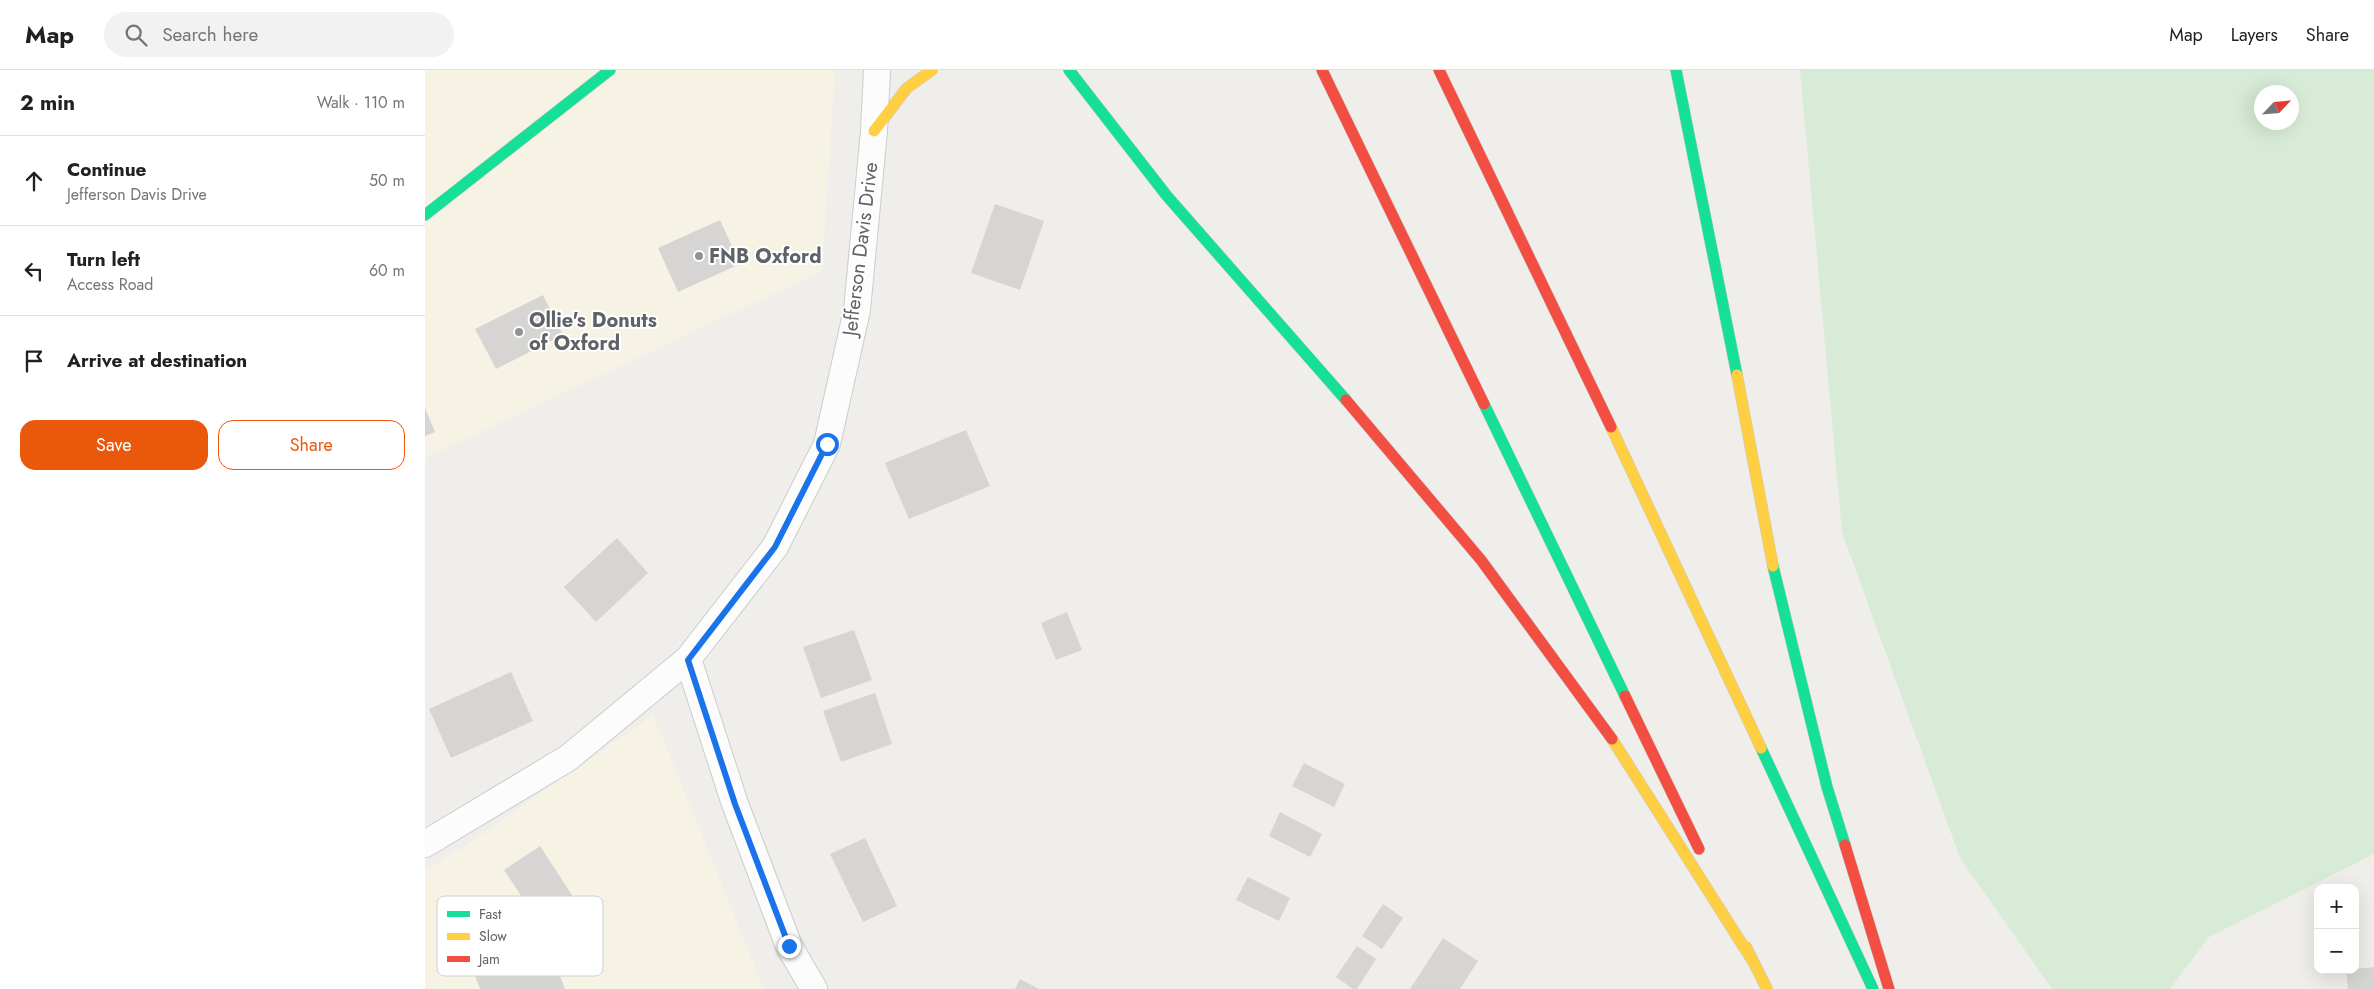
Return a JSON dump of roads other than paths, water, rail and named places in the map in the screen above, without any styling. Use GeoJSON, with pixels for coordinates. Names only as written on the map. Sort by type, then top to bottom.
{"type":"FeatureCollection","features":[{"type":"Feature","properties":{"kind":"main road"},"geometry":{"type":"LineString","coordinates":[[425,215],[610,70]]}},
{"type":"Feature","properties":{"kind":"main road"},"geometry":{"type":"LineString","coordinates":[[874,131],[907,88],[932,70]]}},
{"type":"Feature","properties":{"kind":"main road"},"geometry":{"type":"LineString","coordinates":[[1069,70],[1104,119],[1239,281],[1371,429],[1480,560],[1609,735],[1754,963]]}},
{"type":"Feature","properties":{"kind":"main road"},"geometry":{"type":"LineString","coordinates":[[1322,70],[1703,856]]}},
{"type":"Feature","properties":{"kind":"main road"},"geometry":{"type":"LineString","coordinates":[[1439,70],[1593,389],[1873,989]]}},
{"type":"Feature","properties":{"kind":"main road"},"geometry":{"type":"LineString","coordinates":[[1676,70],[1730,337],[1775,576],[1827,787],[1889,989]]}},
{"type":"Feature","properties":{"kind":"main road"},"geometry":{"type":"LineString","coordinates":[[1711,874],[1767,989]]}},
{"type":"Feature","properties":{"kind":"street","name":"Jefferson Davis Drive"},"geometry":{"type":"LineString","coordinates":[[425,844],[568,758],[688,660],[775,547],[827,444],[857,310],[874,131],[877,70]]}},
{"type":"Feature","properties":{"kind":"street","name":"Jefferson Davis Drive"},"geometry":{"type":"LineString","coordinates":[[874,131],[894,70]]}},
{"type":"Feature","properties":{"kind":"street"},"geometry":{"type":"LineString","coordinates":[[688,660],[735,804],[789,946],[814,989]]}},
{"type":"Feature","properties":{"kind":"place","name":"FNB Oxford"},"geometry":{"type":"Point","coordinates":[699,256]}},
{"type":"Feature","properties":{"kind":"place","name":"Ollie's Donuts of Oxford"},"geometry":{"type":"Point","coordinates":[519,332]}}]}
